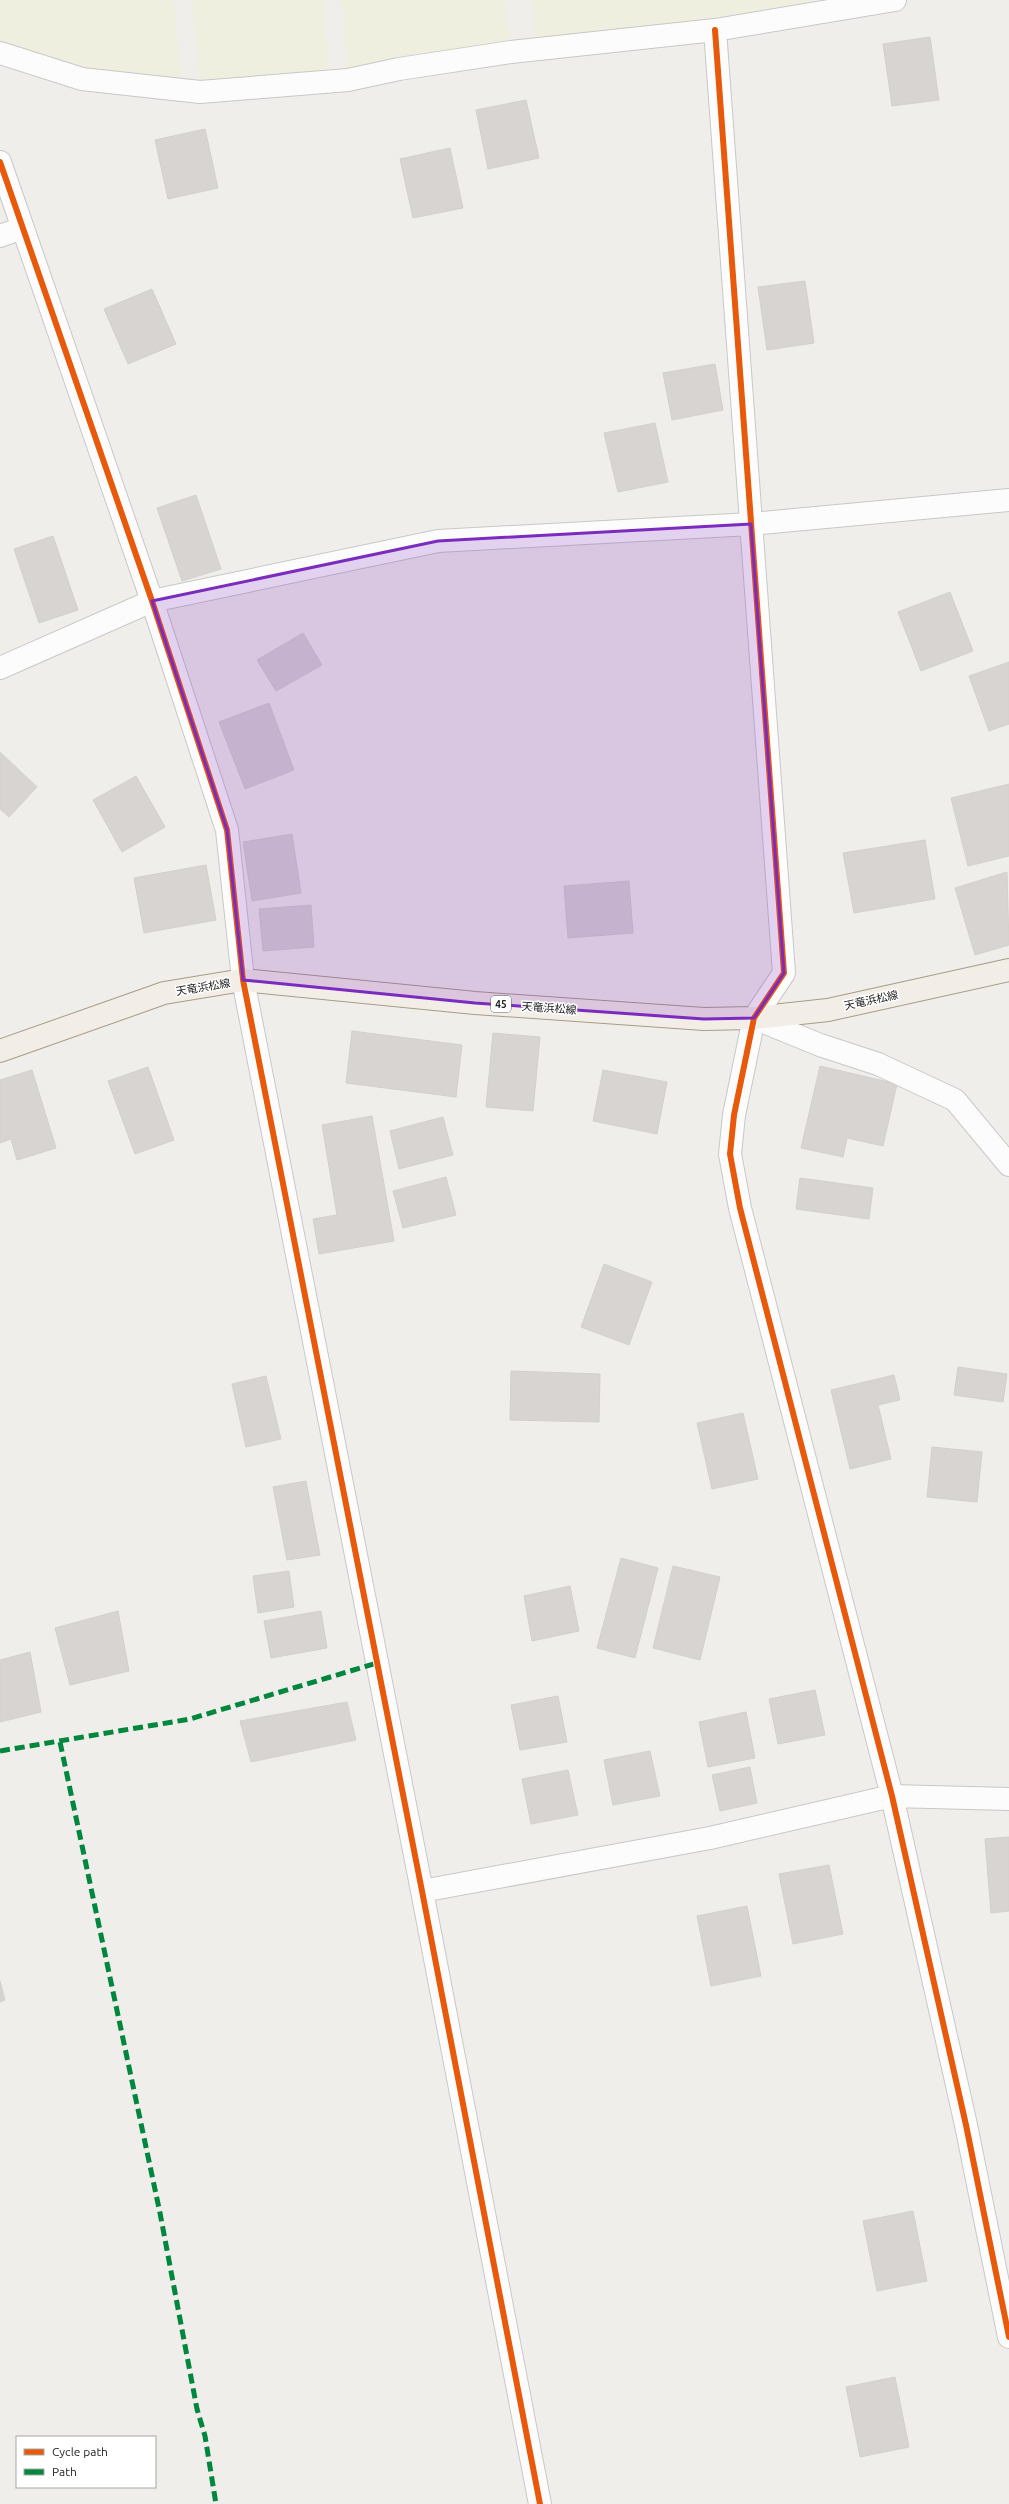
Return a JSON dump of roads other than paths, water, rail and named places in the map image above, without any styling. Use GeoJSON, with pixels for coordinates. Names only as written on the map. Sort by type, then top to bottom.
{"type":"FeatureCollection","features":[{"type":"Feature","properties":{"kind":"main road","name":"天竜浜松線"},"geometry":{"type":"LineString","coordinates":[[0,1051],[164,993],[243,980],[483,1003],[704,1019],[754,1018],[828,1010],[1009,970]]}},
{"type":"Feature","properties":{"kind":"street"},"geometry":{"type":"LineString","coordinates":[[0,54],[82,79],[200,92],[348,80],[399,69],[511,52],[715,30],[895,0]]}},
{"type":"Feature","properties":{"kind":"street"},"geometry":{"type":"LineString","coordinates":[[715,30],[784,973],[754,1018],[734,1115],[730,1154],[740,1208],[892,1796],[966,2125],[1009,2337]]}},
{"type":"Feature","properties":{"kind":"street"},"geometry":{"type":"LineString","coordinates":[[0,162],[152,601],[227,830],[243,980],[422,1890],[540,2504]]}},
{"type":"Feature","properties":{"kind":"street"},"geometry":{"type":"LineString","coordinates":[[0,236],[22,228]]}},
{"type":"Feature","properties":{"kind":"street"},"geometry":{"type":"LineString","coordinates":[[0,668],[152,601],[438,541],[751,524],[1009,500]]}},
{"type":"Feature","properties":{"kind":"street"},"geometry":{"type":"LineString","coordinates":[[754,1018],[820,1045],[878,1064],[955,1100],[1009,1165]]}},
{"type":"Feature","properties":{"kind":"street"},"geometry":{"type":"LineString","coordinates":[[422,1890],[710,1838],[892,1796],[1009,1799]]}}]}
